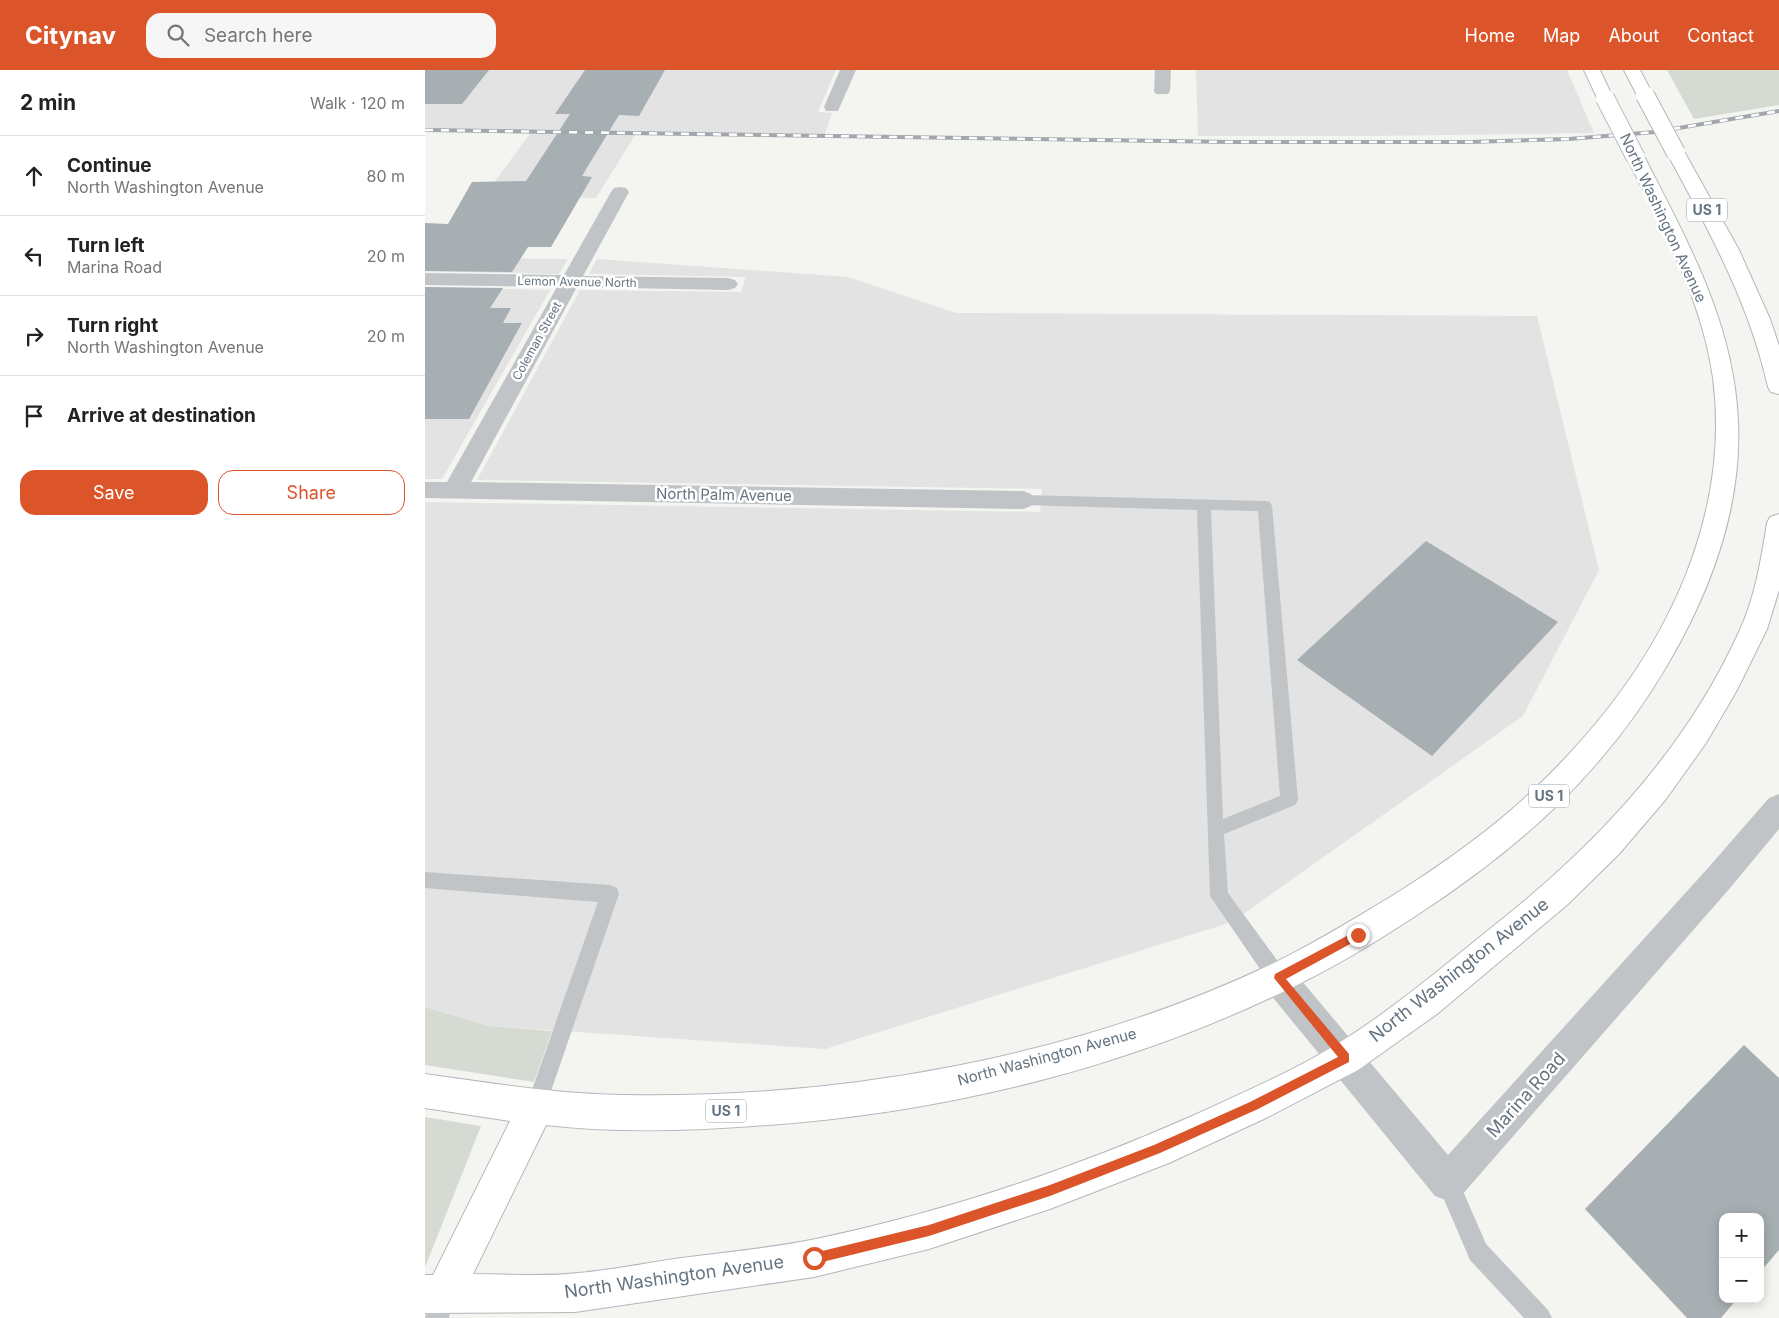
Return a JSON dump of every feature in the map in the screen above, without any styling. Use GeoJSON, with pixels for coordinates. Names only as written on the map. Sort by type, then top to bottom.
{"type":"FeatureCollection","features":[{"type":"Feature","properties":{"kind":"main road","name":"North Washington Avenue"},"geometry":{"type":"LineString","coordinates":[[425,1091],[536,1107],[623,1113],[719,1111],[817,1104],[915,1090],[1014,1069],[1106,1045],[1195,1014],[1279,978],[1358,935],[1426,892],[1490,847],[1545,800],[1593,749],[1665,650],[1690,600],[1707,554],[1720,508],[1726,464],[1727,422],[1724,382],[1717,342],[1705,305],[1690,268],[1592,70]]}},
{"type":"Feature","properties":{"kind":"main road","name":"US 1"},"geometry":{"type":"LineString","coordinates":[[1632,70],[1738,268],[1770,350],[1779,387]]}},
{"type":"Feature","properties":{"kind":"main road","name":"North Washington Avenue"},"geometry":{"type":"LineString","coordinates":[[435,1302],[584,1292],[814,1258],[929,1230],[1050,1191],[1156,1150],[1254,1106],[1346,1058],[1425,1002],[1556,895],[1608,844],[1656,790],[1696,735],[1727,682],[1754,629],[1771,574],[1779,524]]}},
{"type":"Feature","properties":{"kind":"main road"},"geometry":{"type":"LineString","coordinates":[[435,1302],[536,1107]]}},
{"type":"Feature","properties":{"kind":"street"},"geometry":{"type":"LineString","coordinates":[[832,107],[848,70]]}},
{"type":"Feature","properties":{"kind":"street"},"geometry":{"type":"LineString","coordinates":[[1162,91],[1163,70]]}},
{"type":"Feature","properties":{"kind":"street","name":"Coleman Street"},"geometry":{"type":"LineString","coordinates":[[454,491],[569,282],[621,192]]}},
{"type":"Feature","properties":{"kind":"street","name":"Lemon Avenue North"},"geometry":{"type":"LineString","coordinates":[[425,279],[729,284]]}},
{"type":"Feature","properties":{"kind":"street","name":"North Palm Avenue"},"geometry":{"type":"LineString","coordinates":[[425,490],[1023,500]]}},
{"type":"Feature","properties":{"kind":"street","name":"Marina Road"},"geometry":{"type":"LineString","coordinates":[[1448,1183],[1719,878],[1779,807]]}},
{"type":"Feature","properties":{"kind":"street"},"geometry":{"type":"LineString","coordinates":[[1279,978],[1448,1183]]}},
{"type":"Feature","properties":{"kind":"lane"},"geometry":{"type":"LineString","coordinates":[[1023,500],[1265,506],[1289,800],[1215,830]]}},
{"type":"Feature","properties":{"kind":"lane"},"geometry":{"type":"LineString","coordinates":[[1204,505],[1219,896],[1279,978]]}},
{"type":"Feature","properties":{"kind":"lane"},"geometry":{"type":"LineString","coordinates":[[425,880],[610,894],[536,1107]]}},
{"type":"Feature","properties":{"kind":"lane"},"geometry":{"type":"LineString","coordinates":[[1448,1183],[1478,1252],[1540,1318]]}},
{"type":"Feature","properties":{"kind":"shaded area"},"geometry":{"type":"Polygon","coordinates":[[[425,70],[836,70],[818,112],[832,113],[825,134],[637,132],[596,198],[485,195],[531,132],[425,130],[425,70]]]}},
{"type":"Feature","properties":{"kind":"shaded area"},"geometry":{"type":"Polygon","coordinates":[[[1196,70],[1567,70],[1594,133],[1198,136],[1196,70]]]}},
{"type":"Feature","properties":{"kind":"shaded area"},"geometry":{"type":"Polygon","coordinates":[[[1667,70],[1779,70],[1779,105],[1694,119],[1667,70]]]}},
{"type":"Feature","properties":{"kind":"shaded area"},"geometry":{"type":"Polygon","coordinates":[[[425,257],[568,259],[559,274],[425,271],[425,257]]]}},
{"type":"Feature","properties":{"kind":"shaded area"},"geometry":{"type":"Polygon","coordinates":[[[597,259],[848,277],[956,313],[1537,316],[1599,570],[1523,716],[1232,922],[825,1049],[488,1026],[425,1007],[425,502],[1040,512],[1042,489],[477,480],[580,290],[741,292],[746,277],[589,274],[597,259]]]}},
{"type":"Feature","properties":{"kind":"shaded area"},"geometry":{"type":"Polygon","coordinates":[[[425,287],[550,290],[442,479],[425,479],[425,287]]]}},
{"type":"Feature","properties":{"kind":"shaded area"},"geometry":{"type":"Polygon","coordinates":[[[425,1007],[488,1026],[552,1031],[534,1082],[425,1065],[425,1007]]]}},
{"type":"Feature","properties":{"kind":"shaded area"},"geometry":{"type":"Polygon","coordinates":[[[425,1117],[481,1126],[426,1265],[425,1265],[425,1117]]]}},
{"type":"Feature","properties":{"kind":"building"},"geometry":{"type":"Polygon","coordinates":[[[425,70],[489,70],[462,104],[425,104],[425,70]]]}},
{"type":"Feature","properties":{"kind":"building"},"geometry":{"type":"Polygon","coordinates":[[[585,70],[665,70],[639,116],[619,115],[582,176],[592,177],[551,247],[528,247],[512,272],[425,271],[425,223],[448,224],[472,182],[526,181],[570,114],[555,114],[585,70]]]}},
{"type":"Feature","properties":{"kind":"building"},"geometry":{"type":"Polygon","coordinates":[[[425,287],[503,288],[490,308],[511,308],[503,323],[522,323],[469,419],[425,419],[425,287]]]}},
{"type":"Feature","properties":{"kind":"building"},"geometry":{"type":"Polygon","coordinates":[[[1426,541],[1558,622],[1432,756],[1297,660],[1426,541]]]}},
{"type":"Feature","properties":{"kind":"building"},"geometry":{"type":"Polygon","coordinates":[[[1744,1045],[1779,1078],[1779,1250],[1764,1267],[1764,1213],[1719,1213],[1719,1303],[1734,1303],[1721,1318],[1687,1318],[1585,1209],[1744,1045]]]}},
{"type":"Feature","properties":{"kind":"railway"},"geometry":{"type":"LineString","coordinates":[[425,130],[1232,142],[1469,142],[1569,139],[1655,132],[1779,111]]}},
{"type":"Feature","properties":{"kind":"route"},"geometry":{"type":"LineString","coordinates":[[814,1258],[929,1230],[1050,1191],[1156,1150],[1254,1106],[1346,1058],[1279,978],[1358,935]]}}]}
